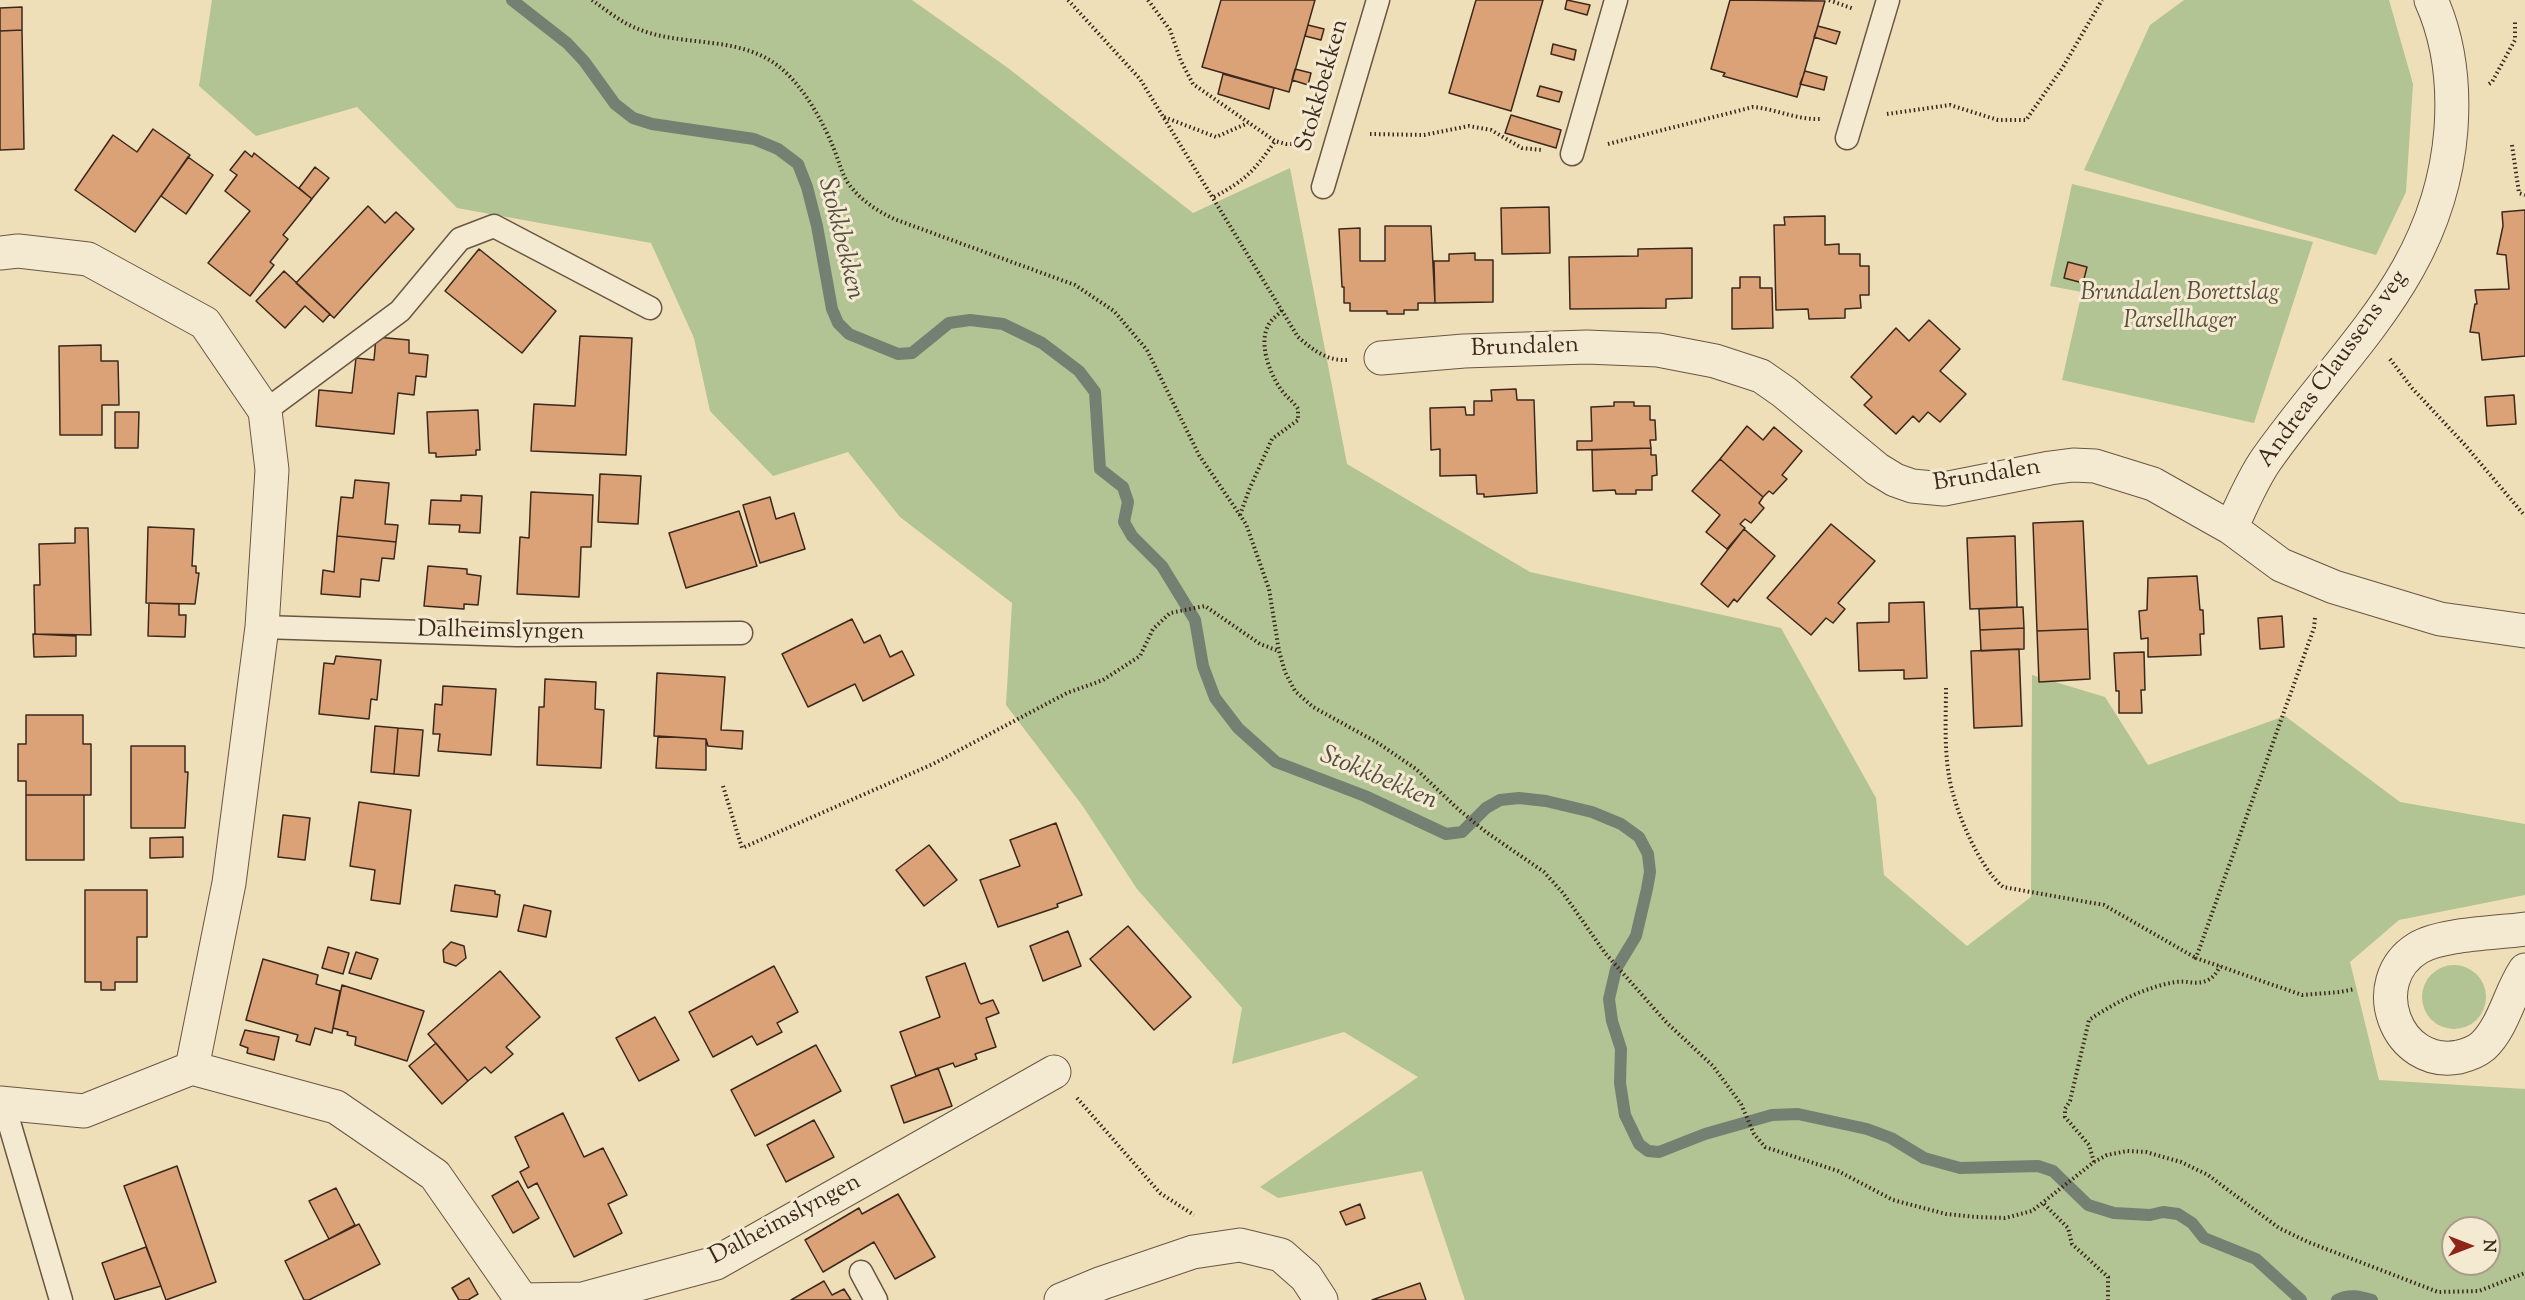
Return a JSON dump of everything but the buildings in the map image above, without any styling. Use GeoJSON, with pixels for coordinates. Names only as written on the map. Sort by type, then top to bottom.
{"type":"FeatureCollection","features":[{"type":"Feature","properties":{"kind":"street","name":"Andreas Claussens veg"},"geometry":{"type":"LineString","coordinates":[[2230,528],[2265,461],[2397,290],[2426,237],[2445,172],[2453,107],[2447,54],[2431,0]]}},
{"type":"Feature","properties":{"kind":"street"},"geometry":{"type":"LineString","coordinates":[[0,253],[18,251],[88,259],[205,323],[265,411],[272,470],[262,627],[229,883],[192,1068],[84,1112],[2,1104]]}},
{"type":"Feature","properties":{"kind":"street","name":"Brundalen"},"geometry":{"type":"LineString","coordinates":[[1381,358],[1475,350],[1587,347],[1658,350],[1715,361],[1761,376],[1784,392],[1877,469],[1895,480],[1912,486],[1944,489],[2050,468],[2073,465],[2095,466],[2153,484],[2230,528],[2266,556],[2321,581],[2405,610],[2440,619],[2525,630]]}},
{"type":"Feature","properties":{"kind":"street"},"geometry":{"type":"LineString","coordinates":[[2525,929],[2437,941],[2418,948],[2402,961],[2393,978],[2389,994],[2390,1011],[2401,1034],[2419,1051],[2435,1057],[2451,1059],[2468,1055],[2482,1046],[2495,1030],[2525,970]]}},
{"type":"Feature","properties":{"kind":"street","name":"Dalheimslyngen"},"geometry":{"type":"LineString","coordinates":[[192,1068],[336,1107],[435,1175],[522,1300],[583,1299],[716,1263],[1054,1072]]}},
{"type":"Feature","properties":{"kind":"street"},"geometry":{"type":"LineString","coordinates":[[1061,1300],[1102,1283],[1193,1252],[1240,1245],[1281,1255],[1306,1277],[1321,1300]]}},
{"type":"Feature","properties":{"kind":"lane","name":"Stokkbekken"},"geometry":{"type":"LineString","coordinates":[[1323,187],[1378,0]]}},
{"type":"Feature","properties":{"kind":"lane"},"geometry":{"type":"LineString","coordinates":[[1572,154],[1616,0]]}},
{"type":"Feature","properties":{"kind":"lane"},"geometry":{"type":"LineString","coordinates":[[1847,138],[1888,0]]}},
{"type":"Feature","properties":{"kind":"lane"},"geometry":{"type":"LineString","coordinates":[[265,411],[400,311],[460,239],[494,226],[650,308]]}},
{"type":"Feature","properties":{"kind":"lane","name":"Dalheimslyngen"},"geometry":{"type":"LineString","coordinates":[[262,627],[517,635],[741,633]]}},
{"type":"Feature","properties":{"kind":"lane"},"geometry":{"type":"LineString","coordinates":[[2,1104],[61,1300]]}},
{"type":"Feature","properties":{"kind":"lane"},"geometry":{"type":"LineString","coordinates":[[861,1272],[876,1300]]}},
{"type":"Feature","properties":{"kind":"path"},"geometry":{"type":"LineString","coordinates":[[592,0],[638,29],[683,40],[730,45],[764,55],[800,88],[831,142],[849,185],[873,209],[894,219],[1075,285],[1113,311],[1147,350],[1199,454],[1250,534],[1269,589],[1279,651],[1285,672],[1295,691],[1313,707],[1378,744],[1416,769],[1458,810],[1544,872],[1563,893],[1605,953],[1628,980],[1667,1023],[1713,1066],[1741,1104],[1754,1134],[1765,1147],[1838,1171],[1893,1200],[1946,1214],[2005,1218],[2032,1211],[2044,1204],[2094,1162],[2106,1155],[2127,1151],[2146,1152],[2181,1162],[2208,1175],[2279,1228],[2308,1242],[2438,1292],[2479,1291],[2525,1273]]}},
{"type":"Feature","properties":{"kind":"path"},"geometry":{"type":"LineString","coordinates":[[1068,0],[1140,79],[1298,337],[1315,353],[1338,360],[1381,358]]}},
{"type":"Feature","properties":{"kind":"path"},"geometry":{"type":"LineString","coordinates":[[2063,67],[2102,0]]}},
{"type":"Feature","properties":{"kind":"path"},"geometry":{"type":"LineString","coordinates":[[2453,107],[2492,82],[2515,40],[2515,20]]}},
{"type":"Feature","properties":{"kind":"path"},"geometry":{"type":"LineString","coordinates":[[1163,116],[1216,137],[1248,123]]}},
{"type":"Feature","properties":{"kind":"path"},"geometry":{"type":"LineString","coordinates":[[1214,197],[1234,186],[1255,170],[1275,141]]}},
{"type":"Feature","properties":{"kind":"path"},"geometry":{"type":"LineString","coordinates":[[2512,145],[2519,192],[2525,195]]}},
{"type":"Feature","properties":{"kind":"path"},"geometry":{"type":"LineString","coordinates":[[1240,515],[1272,439],[1298,420],[1298,409],[1278,385],[1270,370],[1266,352],[1265,339],[1269,325],[1282,310]]}},
{"type":"Feature","properties":{"kind":"path"},"geometry":{"type":"LineString","coordinates":[[2367,330],[2412,388],[2465,445],[2525,516]]}},
{"type":"Feature","properties":{"kind":"path"},"geometry":{"type":"LineString","coordinates":[[2196,958],[2314,628],[2321,581]]}},
{"type":"Feature","properties":{"kind":"path"},"geometry":{"type":"LineString","coordinates":[[723,786],[742,848],[933,764],[1067,693],[1103,680],[1140,656],[1153,629],[1170,613],[1205,606],[1260,644],[1279,651]]}},
{"type":"Feature","properties":{"kind":"path"},"geometry":{"type":"LineString","coordinates":[[1946,688],[1949,777],[1968,835],[1994,879],[2003,887],[2104,905],[2196,958],[2302,995],[2340,993],[2393,978]]}},
{"type":"Feature","properties":{"kind":"path"},"geometry":{"type":"LineString","coordinates":[[2094,1162],[2089,1145],[2065,1117],[2065,1109],[2070,1101],[2089,1020],[2104,1010],[2150,988],[2178,981],[2194,984],[2207,981],[2215,975],[2220,966]]}},
{"type":"Feature","properties":{"kind":"path"},"geometry":{"type":"LineString","coordinates":[[1054,1072],[1160,1193],[1240,1245]]}},
{"type":"Feature","properties":{"kind":"path"},"geometry":{"type":"LineString","coordinates":[[2044,1204],[2068,1228],[2072,1244],[2108,1276],[2108,1300]]}},
{"type":"Feature","properties":{"kind":"green space"},"geometry":{"type":"Polygon","coordinates":[[[212,0],[912,0],[1008,68],[1193,213],[1290,168],[1347,464],[1530,572],[1781,628],[1876,798],[1884,875],[1967,946],[2031,897],[2032,675],[2105,697],[2148,765],[2285,716],[2400,802],[2525,824],[2525,895],[2399,920],[2350,962],[2379,1080],[2525,1089],[2525,1300],[1465,1300],[1422,1171],[1278,1198],[1260,1187],[1418,1077],[1344,1032],[1232,1064],[1242,1008],[1137,889],[1082,805],[1006,705],[1012,603],[900,517],[848,452],[773,476],[710,411],[694,338],[651,243],[457,208],[357,107],[256,136],[199,86],[212,0]]]}},
{"type":"Feature","properties":{"kind":"green space"},"geometry":{"type":"Polygon","coordinates":[[[2184,0],[2389,0],[2413,84],[2406,192],[2376,255],[2084,170],[2150,25],[2184,0]]]}},
{"type":"Feature","properties":{"kind":"green space","name":"Brundalen Borettslag Parsellhager"},"geometry":{"type":"Polygon","coordinates":[[[2072,184],[2313,242],[2254,423],[2062,380],[2082,292],[2050,286],[2072,184]]]}},
{"type":"Feature","properties":{"kind":"green space"},"geometry":{"type":"Polygon","coordinates":[[[2454,965],[2472,971],[2480,979],[2486,997],[2480,1015],[2472,1023],[2454,1029],[2436,1023],[2428,1015],[2422,997],[2428,979],[2436,971],[2454,965]]]}},
{"type":"Feature","properties":{"kind":"waterway","name":"Stokkbekken"},"geometry":{"type":"LineString","coordinates":[[512,0],[567,43],[584,61],[615,104],[633,118],[652,124],[754,139],[778,149],[798,164],[807,187],[817,226],[832,309],[838,323],[849,334],[898,354],[912,353],[949,323],[970,320],[1003,324],[1042,343],[1079,371],[1095,392],[1100,469],[1123,487],[1128,502],[1124,522],[1132,536],[1162,566],[1195,620],[1203,666],[1215,698],[1238,728],[1276,762],[1365,796],[1446,834],[1462,832],[1486,808],[1500,800],[1519,798],[1546,801],[1592,812],[1621,824],[1639,837],[1648,854],[1650,872],[1647,889],[1636,936],[1616,969],[1609,999],[1612,1021],[1621,1049],[1620,1083],[1625,1115],[1639,1144],[1648,1151],[1659,1152],[1705,1134],[1772,1115],[1798,1114],[1867,1129],[1891,1138],[1924,1158],[1960,1168],[2038,1166],[2053,1171],[2088,1205],[2114,1213],[2178,1214],[2192,1223],[2204,1238],[2256,1259],[2301,1300]]}},
{"type":"Feature","properties":{"kind":"waterway","name":"Stokkbekken"},"geometry":{"type":"LineString","coordinates":[[2337,1300],[2354,1296],[2372,1300]]}}]}
